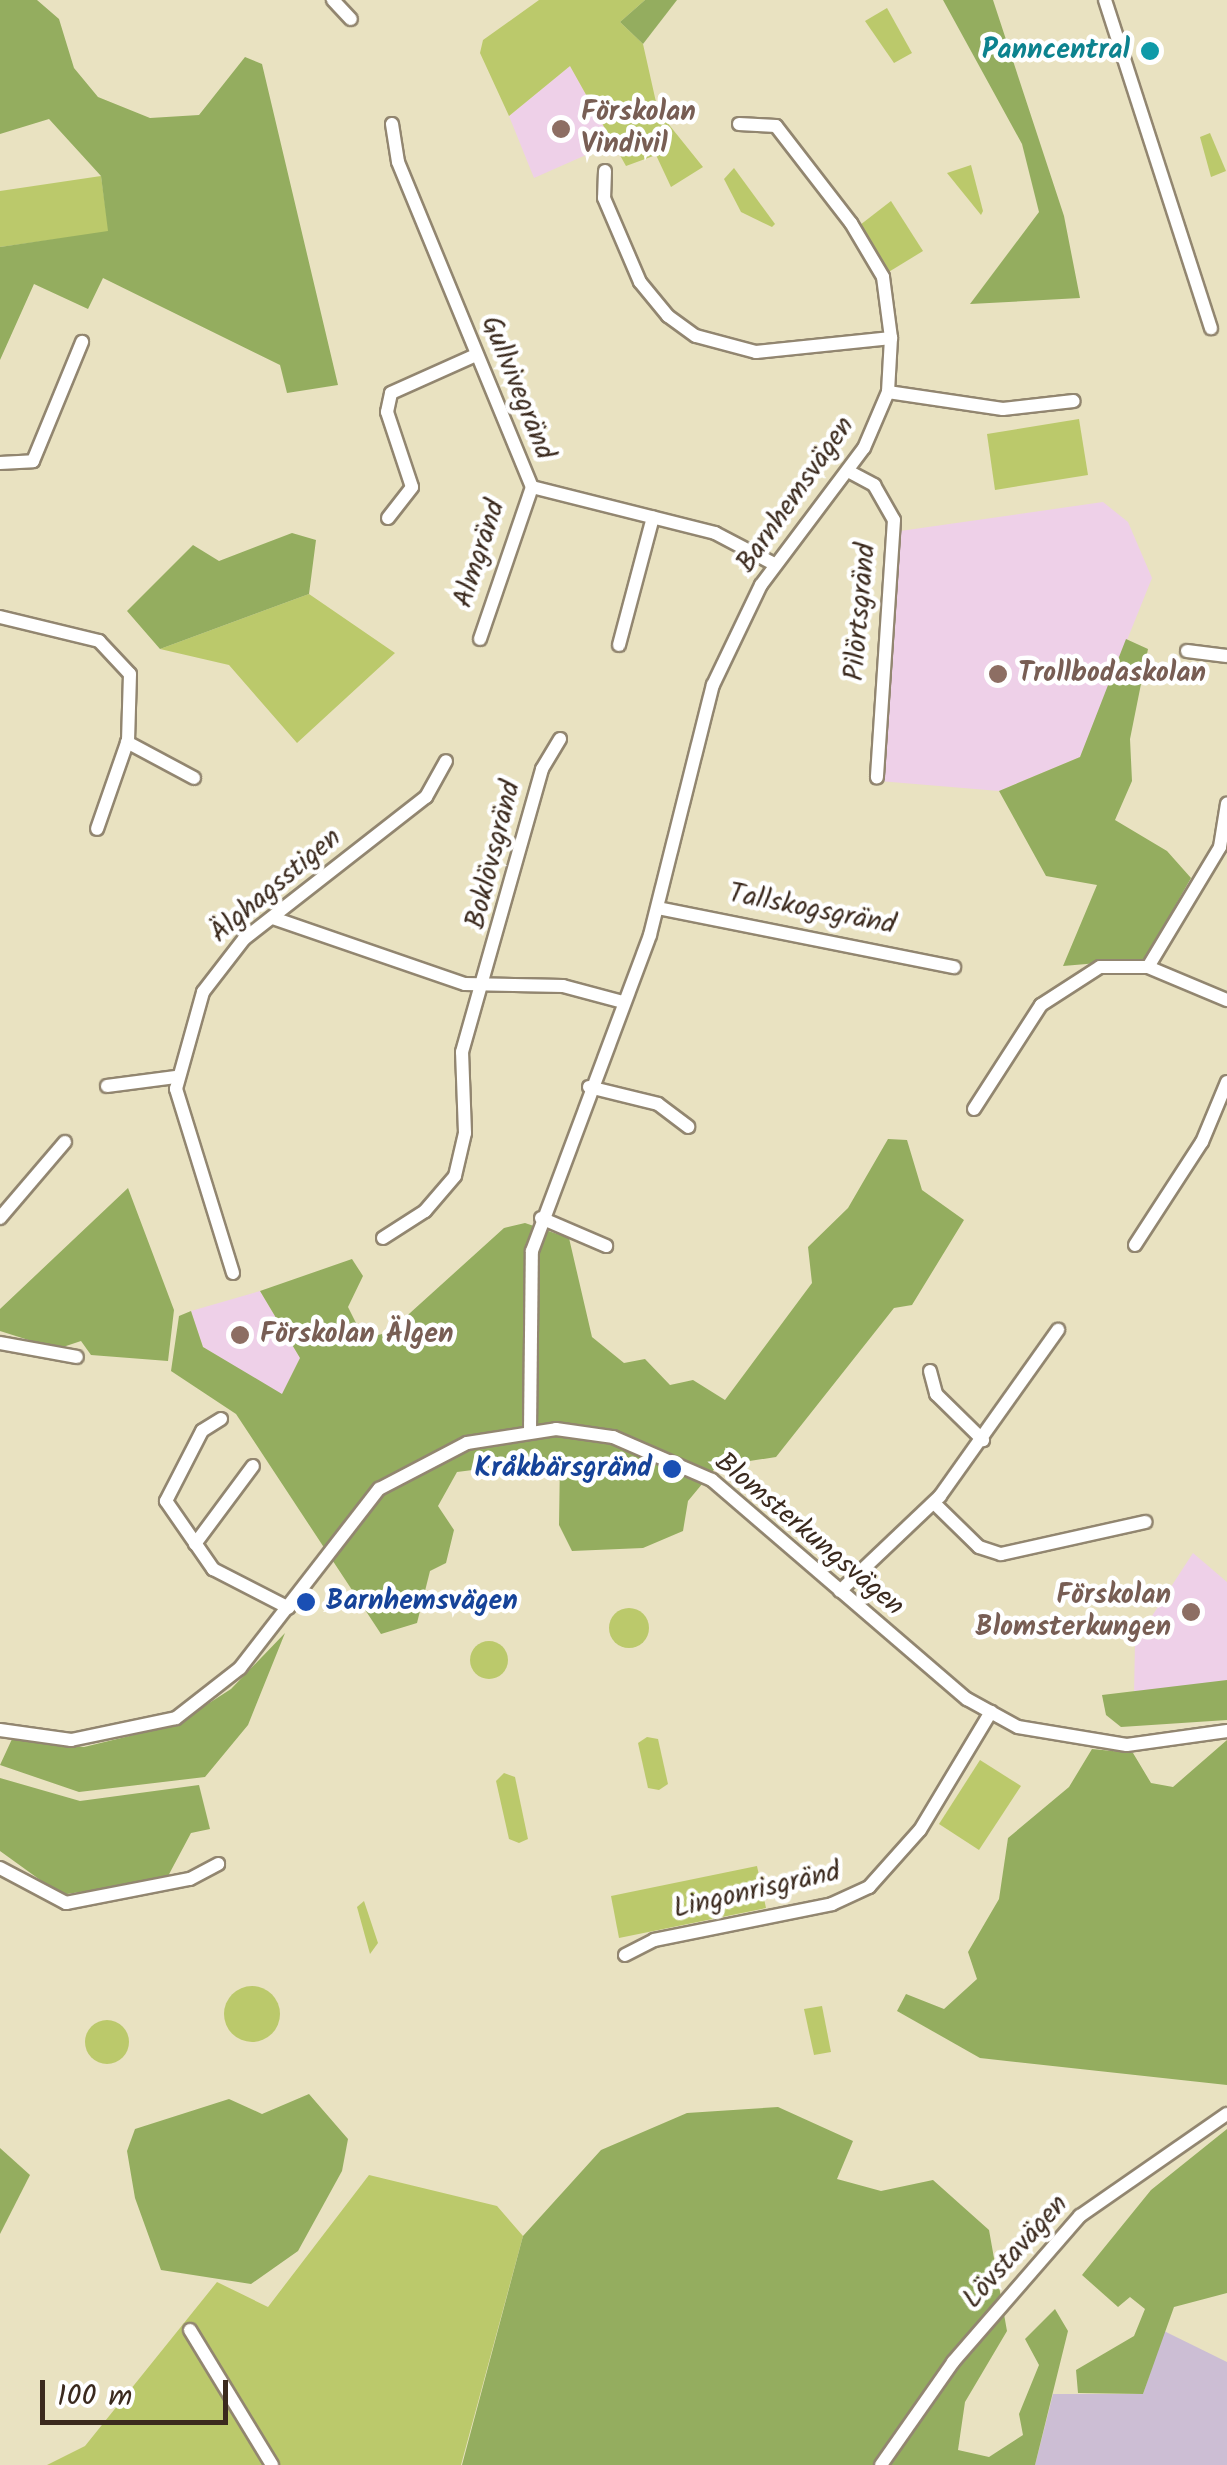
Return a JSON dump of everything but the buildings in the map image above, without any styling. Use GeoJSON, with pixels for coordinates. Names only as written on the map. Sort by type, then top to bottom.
{"type":"FeatureCollection","features":[{"type":"Feature","properties":{"kind":"street"},"geometry":{"type":"LineString","coordinates":[[333,0],[351,20]]}},
{"type":"Feature","properties":{"kind":"street"},"geometry":{"type":"LineString","coordinates":[[1105,0],[1211,328]]}},
{"type":"Feature","properties":{"kind":"street","name":"Gullvivegränd"},"geometry":{"type":"LineString","coordinates":[[392,124],[398,162],[532,487],[715,533],[774,564]]}},
{"type":"Feature","properties":{"kind":"street"},"geometry":{"type":"LineString","coordinates":[[739,124],[776,126],[859,234],[882,277],[891,338],[888,392],[1003,409],[1074,401]]}},
{"type":"Feature","properties":{"kind":"street"},"geometry":{"type":"LineString","coordinates":[[605,171],[604,198],[640,282],[696,336],[756,352],[891,338]]}},
{"type":"Feature","properties":{"kind":"street"},"geometry":{"type":"LineString","coordinates":[[0,463],[33,461],[82,342]]}},
{"type":"Feature","properties":{"kind":"street"},"geometry":{"type":"LineString","coordinates":[[388,518],[412,487],[387,412],[391,393],[476,355]]}},
{"type":"Feature","properties":{"kind":"street","name":"Barnhemsvägen"},"geometry":{"type":"LineString","coordinates":[[530,1430],[526,1302],[541,1218],[658,908],[691,761],[718,670],[774,564],[848,471],[888,392]]}},
{"type":"Feature","properties":{"kind":"street","name":"Pilörtsgränd"},"geometry":{"type":"LineString","coordinates":[[848,471],[874,485],[894,520],[877,777]]}},
{"type":"Feature","properties":{"kind":"street","name":"Almgränd"},"geometry":{"type":"LineString","coordinates":[[480,639],[532,487]]}},
{"type":"Feature","properties":{"kind":"street"},"geometry":{"type":"LineString","coordinates":[[619,644],[653,517]]}},
{"type":"Feature","properties":{"kind":"street"},"geometry":{"type":"LineString","coordinates":[[0,616],[68,629],[116,653],[130,674],[127,742],[97,828]]}},
{"type":"Feature","properties":{"kind":"street"},"geometry":{"type":"LineString","coordinates":[[1187,651],[1227,656]]}},
{"type":"Feature","properties":{"kind":"street","name":"Boklövsgränd"},"geometry":{"type":"LineString","coordinates":[[383,1238],[433,1204],[454,1176],[465,1133],[462,1052],[486,988],[542,769],[560,739]]}},
{"type":"Feature","properties":{"kind":"street"},"geometry":{"type":"LineString","coordinates":[[127,742],[194,778]]}},
{"type":"Feature","properties":{"kind":"street","name":"Älghagsstigen"},"geometry":{"type":"LineString","coordinates":[[175,1077],[214,972],[273,918],[426,797],[446,761]]}},
{"type":"Feature","properties":{"kind":"street"},"geometry":{"type":"LineString","coordinates":[[1148,967],[1220,847],[1227,804]]}},
{"type":"Feature","properties":{"kind":"street","name":"Tallskogsgränd"},"geometry":{"type":"LineString","coordinates":[[658,908],[954,967]]}},
{"type":"Feature","properties":{"kind":"street"},"geometry":{"type":"LineString","coordinates":[[273,918],[350,952],[486,988],[563,986],[623,1002]]}},
{"type":"Feature","properties":{"kind":"street"},"geometry":{"type":"LineString","coordinates":[[974,1109],[1062,986],[1100,967],[1148,967],[1227,1000]]}},
{"type":"Feature","properties":{"kind":"street"},"geometry":{"type":"LineString","coordinates":[[107,1086],[175,1077],[233,1273]]}},
{"type":"Feature","properties":{"kind":"street"},"geometry":{"type":"LineString","coordinates":[[1135,1245],[1202,1142],[1227,1082]]}},
{"type":"Feature","properties":{"kind":"street"},"geometry":{"type":"LineString","coordinates":[[588,1087],[658,1104],[688,1127]]}},
{"type":"Feature","properties":{"kind":"street"},"geometry":{"type":"LineString","coordinates":[[0,1218],[65,1142]]}},
{"type":"Feature","properties":{"kind":"street"},"geometry":{"type":"LineString","coordinates":[[541,1218],[606,1246]]}},
{"type":"Feature","properties":{"kind":"street"},"geometry":{"type":"LineString","coordinates":[[840,1591],[934,1503],[983,1440],[1058,1330]]}},
{"type":"Feature","properties":{"kind":"street"},"geometry":{"type":"LineString","coordinates":[[0,1344],[76,1357]]}},
{"type":"Feature","properties":{"kind":"street"},"geometry":{"type":"LineString","coordinates":[[930,1371],[936,1394],[983,1440]]}},
{"type":"Feature","properties":{"kind":"street"},"geometry":{"type":"LineString","coordinates":[[221,1419],[202,1431],[165,1495],[195,1544],[222,1575],[288,1608]]}},
{"type":"Feature","properties":{"kind":"street","name":"Blomsterkungsvägen"},"geometry":{"type":"LineString","coordinates":[[0,1731],[71,1740],[176,1718],[240,1668],[288,1608],[332,1538],[379,1490],[435,1455],[530,1430],[613,1437],[712,1480],[840,1591],[991,1712],[1068,1738],[1093,1741],[1227,1731]]}},
{"type":"Feature","properties":{"kind":"street"},"geometry":{"type":"LineString","coordinates":[[195,1544],[253,1466]]}},
{"type":"Feature","properties":{"kind":"street"},"geometry":{"type":"LineString","coordinates":[[934,1503],[979,1548],[1006,1554],[1145,1522]]}},
{"type":"Feature","properties":{"kind":"street","name":"Lingonrisgränd"},"geometry":{"type":"LineString","coordinates":[[625,1956],[654,1940],[832,1904],[868,1887],[920,1830],[991,1712]]}},
{"type":"Feature","properties":{"kind":"street"},"geometry":{"type":"LineString","coordinates":[[0,1868],[66,1904],[190,1880],[218,1864]]}},
{"type":"Feature","properties":{"kind":"street","name":"Lövstavägen"},"geometry":{"type":"LineString","coordinates":[[881,2465],[953,2362],[1080,2216],[1227,2114]]}},
{"type":"Feature","properties":{"kind":"street"},"geometry":{"type":"LineString","coordinates":[[190,2330],[272,2465]]}},
{"type":"Feature","properties":{"kind":"shaded area","name":"Förskolan Vindivil"},"geometry":{"type":"Polygon","coordinates":[[[570,66],[613,143],[534,178],[509,116],[570,66]]]}},
{"type":"Feature","properties":{"kind":"shaded area","name":"Trollbodaskolan"},"geometry":{"type":"Polygon","coordinates":[[[1103,502],[1128,522],[1152,578],[1080,757],[999,791],[879,781],[893,532],[1103,502]]]}},
{"type":"Feature","properties":{"kind":"shaded area","name":"Förskolan Älgen"},"geometry":{"type":"Polygon","coordinates":[[[260,1291],[300,1358],[282,1395],[203,1347],[191,1311],[260,1291]]]}},
{"type":"Feature","properties":{"kind":"shaded area","name":"Förskolan Blomsterkungen"},"geometry":{"type":"Polygon","coordinates":[[[1193,1553],[1227,1582],[1227,1691],[1134,1695],[1135,1642],[1193,1553]]]}},
{"type":"Feature","properties":{"kind":"shaded area"},"geometry":{"type":"Polygon","coordinates":[[[1164,2331],[1227,2362],[1227,2465],[1035,2465],[1053,2394],[1143,2394],[1164,2331]]]}},
{"type":"Feature","properties":{"kind":"green space"},"geometry":{"type":"Polygon","coordinates":[[[0,0],[37,0],[59,19],[74,68],[98,97],[150,118],[199,115],[245,57],[262,64],[338,385],[287,393],[280,365],[103,278],[88,309],[34,284],[0,360],[0,247],[108,231],[101,176],[49,119],[0,134],[0,0]]]}},
{"type":"Feature","properties":{"kind":"green space"},"geometry":{"type":"Polygon","coordinates":[[[539,0],[645,0],[620,22],[643,44],[658,111],[703,167],[671,187],[656,155],[626,166],[570,66],[509,116],[480,53],[483,40],[539,0]]]}},
{"type":"Feature","properties":{"kind":"green space"},"geometry":{"type":"Polygon","coordinates":[[[645,0],[677,0],[643,44],[620,22],[645,0]]]}},
{"type":"Feature","properties":{"kind":"green space"},"geometry":{"type":"Polygon","coordinates":[[[943,0],[993,0],[1064,216],[1080,298],[970,304],[1039,212],[1022,144],[943,0]]]}},
{"type":"Feature","properties":{"kind":"green space"},"geometry":{"type":"Polygon","coordinates":[[[887,8],[912,53],[894,63],[865,21],[887,8]]]}},
{"type":"Feature","properties":{"kind":"green space"},"geometry":{"type":"Polygon","coordinates":[[[1210,133],[1226,171],[1211,177],[1200,137],[1210,133]]]}},
{"type":"Feature","properties":{"kind":"green space"},"geometry":{"type":"Polygon","coordinates":[[[971,165],[983,211],[981,215],[947,173],[971,165]]]}},
{"type":"Feature","properties":{"kind":"green space"},"geometry":{"type":"Polygon","coordinates":[[[734,168],[775,224],[772,227],[741,212],[724,179],[734,168]]]}},
{"type":"Feature","properties":{"kind":"green space"},"geometry":{"type":"Polygon","coordinates":[[[101,176],[109,232],[0,247],[0,191],[101,176]]]}},
{"type":"Feature","properties":{"kind":"green space"},"geometry":{"type":"Polygon","coordinates":[[[891,201],[923,251],[887,273],[860,225],[891,201]]]}},
{"type":"Feature","properties":{"kind":"green space"},"geometry":{"type":"Polygon","coordinates":[[[1079,419],[1088,475],[995,490],[987,434],[1079,419]]]}},
{"type":"Feature","properties":{"kind":"green space"},"geometry":{"type":"Polygon","coordinates":[[[292,533],[316,540],[309,594],[160,649],[127,611],[193,545],[219,561],[292,533]]]}},
{"type":"Feature","properties":{"kind":"green space"},"geometry":{"type":"Polygon","coordinates":[[[309,594],[395,653],[297,743],[229,665],[160,649],[309,594]]]}},
{"type":"Feature","properties":{"kind":"green space"},"geometry":{"type":"Polygon","coordinates":[[[1126,639],[1148,649],[1130,739],[1132,781],[1115,820],[1167,851],[1191,878],[1145,959],[1063,966],[1097,885],[1046,876],[999,791],[1080,757],[1126,639]]]}},
{"type":"Feature","properties":{"kind":"green space"},"geometry":{"type":"Polygon","coordinates":[[[888,1139],[907,1140],[922,1190],[964,1220],[912,1305],[894,1308],[776,1457],[717,1466],[688,1501],[683,1531],[643,1548],[572,1551],[559,1525],[560,1459],[457,1472],[438,1506],[454,1530],[446,1563],[430,1571],[417,1623],[381,1634],[236,1414],[171,1371],[179,1316],[191,1311],[203,1347],[282,1394],[300,1358],[260,1291],[352,1259],[363,1276],[348,1307],[364,1339],[389,1332],[504,1228],[525,1223],[569,1238],[592,1337],[624,1363],[645,1359],[670,1385],[693,1380],[725,1400],[812,1283],[808,1247],[848,1208],[888,1139]]]}},
{"type":"Feature","properties":{"kind":"green space"},"geometry":{"type":"Polygon","coordinates":[[[128,1188],[174,1310],[168,1361],[91,1355],[81,1341],[57,1349],[0,1331],[0,1309],[128,1188]]]}},
{"type":"Feature","properties":{"kind":"green space"},"geometry":{"type":"Polygon","coordinates":[[[629,1608],[643,1614],[649,1628],[643,1642],[629,1648],[615,1642],[609,1628],[615,1614],[629,1608]]]}},
{"type":"Feature","properties":{"kind":"green space"},"geometry":{"type":"Polygon","coordinates":[[[285,1633],[248,1725],[205,1777],[79,1792],[0,1765],[12,1739],[84,1747],[175,1725],[231,1689],[285,1633]]]}},
{"type":"Feature","properties":{"kind":"green space"},"geometry":{"type":"Polygon","coordinates":[[[489,1641],[503,1646],[508,1660],[503,1674],[489,1679],[475,1674],[470,1660],[475,1646],[489,1641]]]}},
{"type":"Feature","properties":{"kind":"green space"},"geometry":{"type":"Polygon","coordinates":[[[1227,1680],[1227,1720],[1121,1727],[1106,1715],[1102,1695],[1227,1680]]]}},
{"type":"Feature","properties":{"kind":"green space"},"geometry":{"type":"Polygon","coordinates":[[[647,1737],[658,1739],[668,1784],[659,1790],[648,1788],[638,1743],[647,1737]]]}},
{"type":"Feature","properties":{"kind":"green space"},"geometry":{"type":"Polygon","coordinates":[[[1227,1740],[1227,2085],[980,2058],[897,2011],[906,1994],[944,2009],[977,1979],[968,1952],[999,1899],[1008,1838],[1069,1787],[1092,1749],[1133,1753],[1151,1783],[1173,1787],[1227,1740]]]}},
{"type":"Feature","properties":{"kind":"green space"},"geometry":{"type":"Polygon","coordinates":[[[980,1760],[1021,1786],[979,1850],[939,1824],[980,1760]]]}},
{"type":"Feature","properties":{"kind":"green space"},"geometry":{"type":"Polygon","coordinates":[[[504,1773],[515,1777],[528,1839],[519,1843],[509,1839],[496,1781],[504,1773]]]}},
{"type":"Feature","properties":{"kind":"green space"},"geometry":{"type":"Polygon","coordinates":[[[0,1778],[80,1801],[199,1785],[210,1829],[191,1833],[167,1878],[61,1895],[0,1851],[0,1778]]]}},
{"type":"Feature","properties":{"kind":"green space"},"geometry":{"type":"Polygon","coordinates":[[[757,1866],[766,1908],[619,1938],[611,1896],[757,1866]]]}},
{"type":"Feature","properties":{"kind":"green space"},"geometry":{"type":"Polygon","coordinates":[[[364,1901],[378,1943],[370,1954],[357,1907],[364,1901]]]}},
{"type":"Feature","properties":{"kind":"green space"},"geometry":{"type":"Polygon","coordinates":[[[252,1986],[272,1994],[280,2014],[272,2034],[252,2042],[232,2034],[224,2014],[232,1994],[252,1986]]]}},
{"type":"Feature","properties":{"kind":"green space"},"geometry":{"type":"Polygon","coordinates":[[[822,2006],[831,2052],[814,2055],[804,2009],[822,2006]]]}},
{"type":"Feature","properties":{"kind":"green space"},"geometry":{"type":"Polygon","coordinates":[[[107,2020],[122,2027],[129,2042],[122,2057],[107,2064],[92,2057],[85,2042],[92,2027],[107,2020]]]}},
{"type":"Feature","properties":{"kind":"green space"},"geometry":{"type":"Polygon","coordinates":[[[309,2094],[348,2139],[342,2171],[298,2251],[251,2284],[161,2270],[135,2198],[127,2151],[135,2129],[229,2099],[262,2114],[309,2094]]]}},
{"type":"Feature","properties":{"kind":"green space"},"geometry":{"type":"Polygon","coordinates":[[[778,2107],[853,2141],[837,2179],[881,2191],[933,2180],[989,2230],[1007,2331],[965,2402],[958,2450],[989,2457],[1023,2435],[1019,2414],[1039,2365],[1025,2339],[1055,2309],[1068,2331],[1035,2465],[462,2465],[523,2236],[601,2150],[687,2113],[778,2107]]]}},
{"type":"Feature","properties":{"kind":"green space"},"geometry":{"type":"Polygon","coordinates":[[[1227,2129],[1227,2293],[1174,2307],[1143,2394],[1078,2393],[1076,2370],[1134,2336],[1145,2309],[1130,2297],[1118,2307],[1082,2275],[1151,2190],[1227,2129]]]}},
{"type":"Feature","properties":{"kind":"green space"},"geometry":{"type":"Polygon","coordinates":[[[0,2148],[30,2175],[0,2234],[0,2148]]]}},
{"type":"Feature","properties":{"kind":"green space"},"geometry":{"type":"Polygon","coordinates":[[[369,2175],[497,2206],[523,2236],[461,2465],[47,2465],[85,2446],[217,2282],[268,2307],[369,2175]]]}},
{"type":"Feature","properties":{"kind":"place","name":"Panncentral"},"geometry":{"type":"Point","coordinates":[1150,51]}},
{"type":"Feature","properties":{"kind":"place","name":"Förskolan Vindivil"},"geometry":{"type":"Point","coordinates":[561,129]}},
{"type":"Feature","properties":{"kind":"place","name":"Trollbodaskolan"},"geometry":{"type":"Point","coordinates":[998,674]}},
{"type":"Feature","properties":{"kind":"place","name":"Förskolan Älgen"},"geometry":{"type":"Point","coordinates":[240,1335]}},
{"type":"Feature","properties":{"kind":"place","name":"Kråkbärsgränd"},"geometry":{"type":"Point","coordinates":[672,1469]}},
{"type":"Feature","properties":{"kind":"place","name":"Barnhemsvägen"},"geometry":{"type":"Point","coordinates":[306,1602]}},
{"type":"Feature","properties":{"kind":"place","name":"Förskolan Blomsterkungen"},"geometry":{"type":"Point","coordinates":[1191,1612]}}]}
